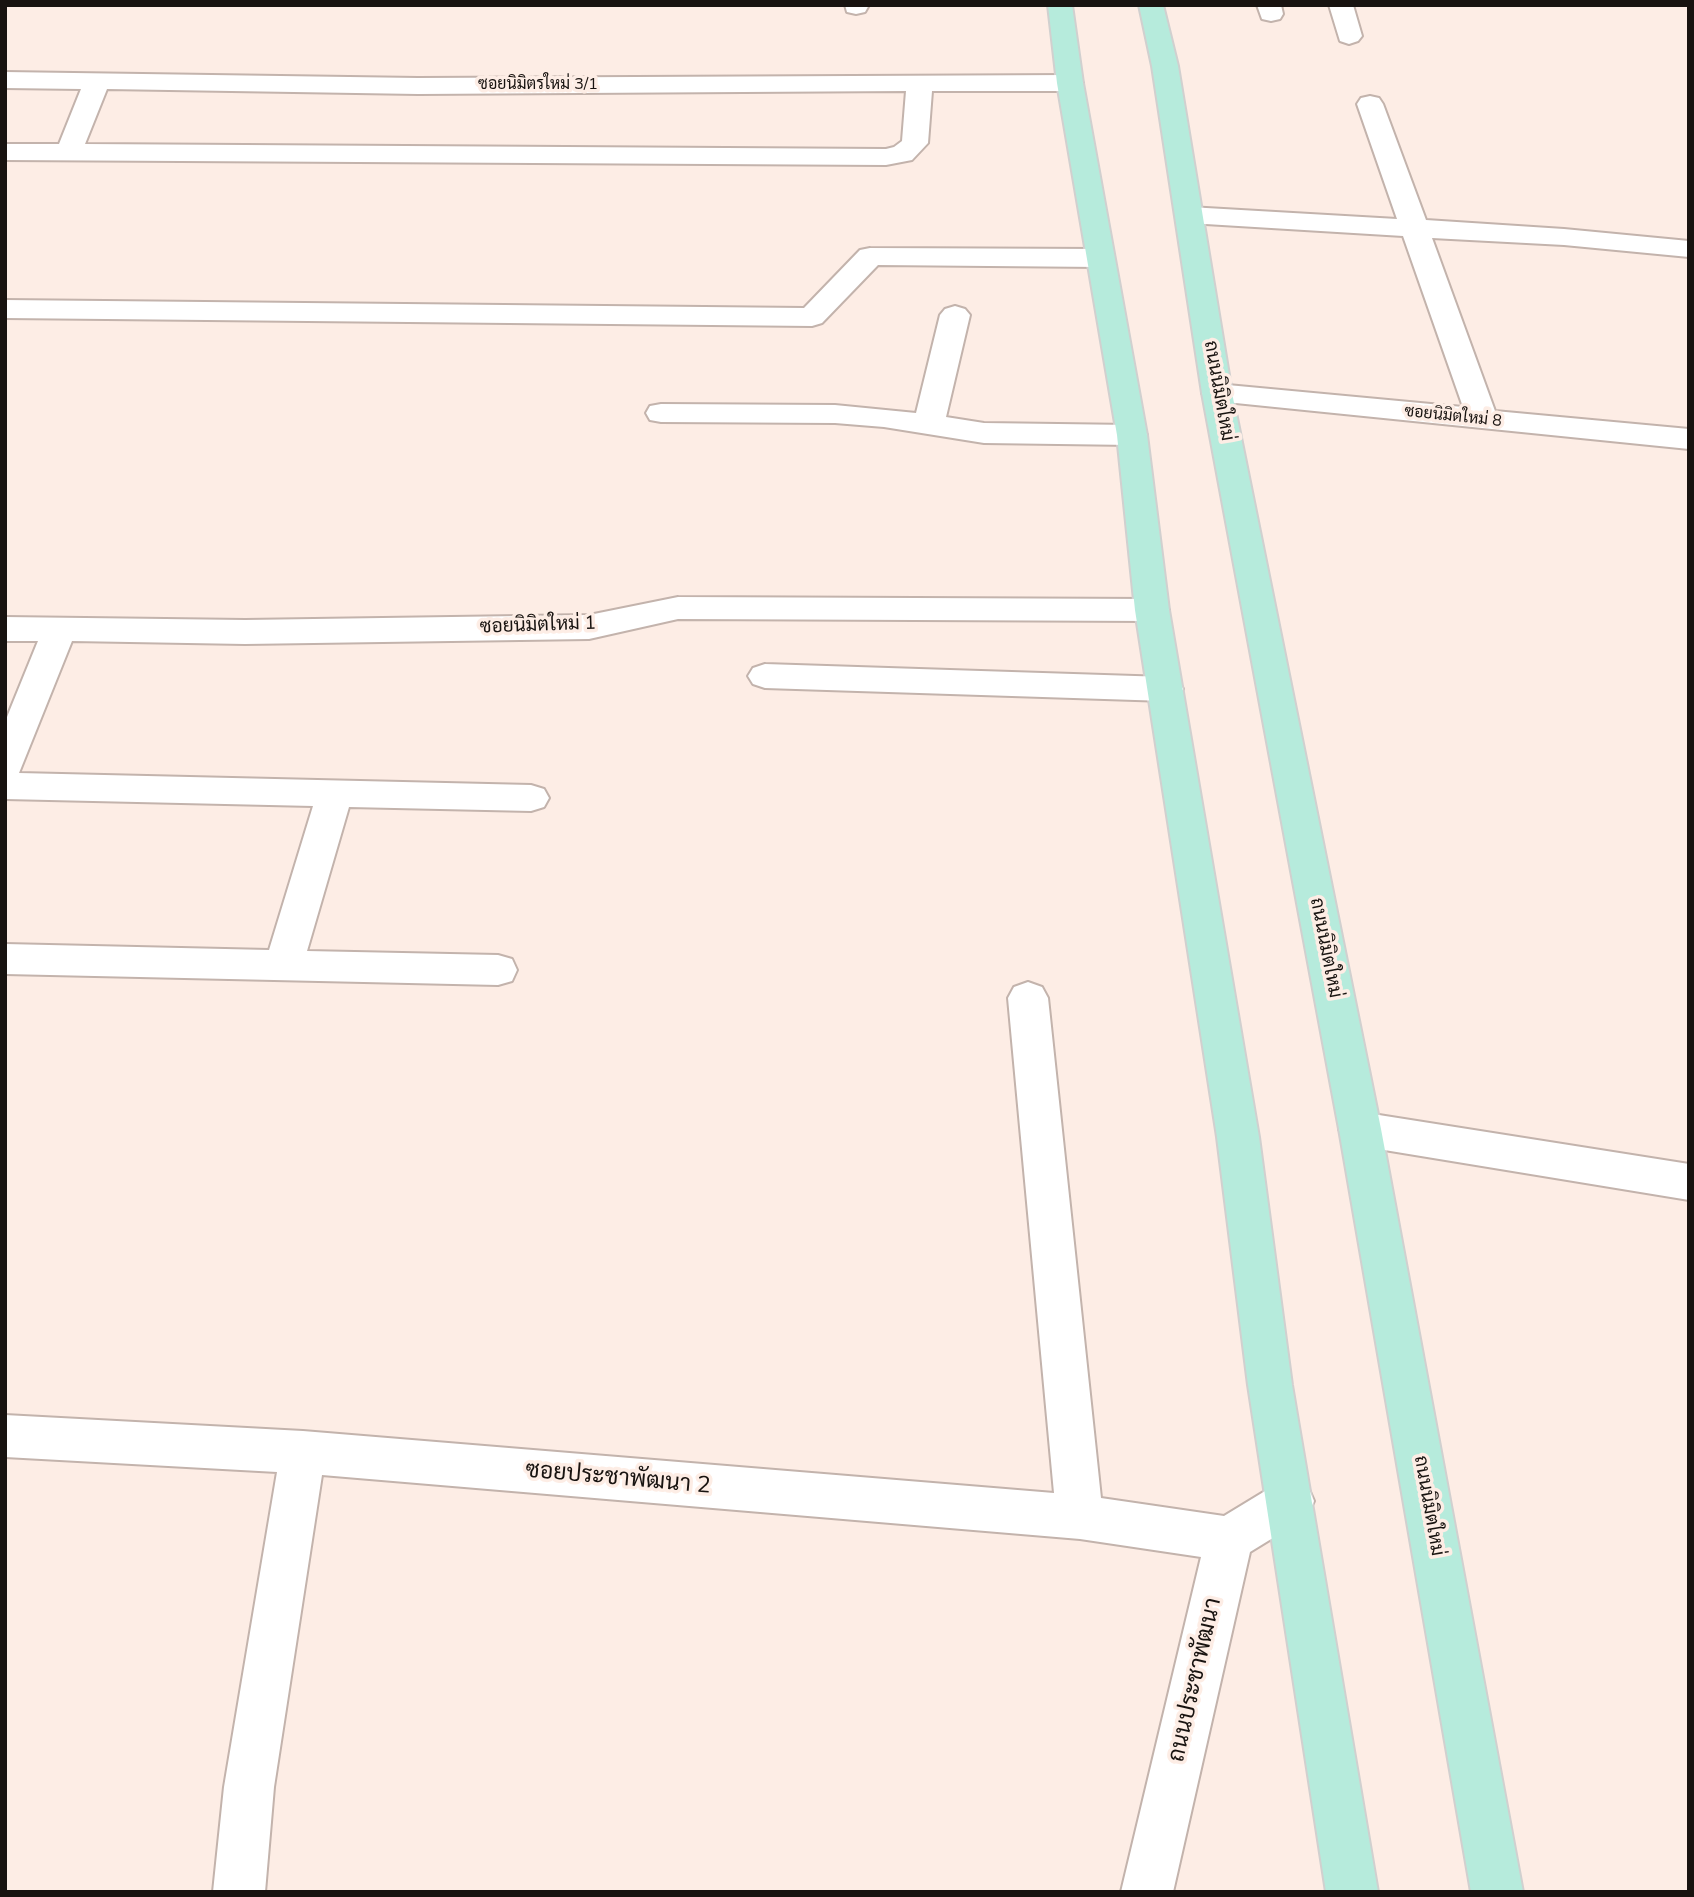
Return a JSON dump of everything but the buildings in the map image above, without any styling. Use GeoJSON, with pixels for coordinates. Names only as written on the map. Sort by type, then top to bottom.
{"type":"FeatureCollection","features":[{"type":"Feature","properties":{"kind":"main road"},"geometry":{"type":"LineString","coordinates":[[1060,5],[1070,83],[1132,435],[1153,610],[1238,1137],[1270,1385],[1352,1892]]}},
{"type":"Feature","properties":{"kind":"main road","name":"ถนนนิมิตใหม่"},"geometry":{"type":"LineString","coordinates":[[1151,5],[1165,66],[1217,393],[1360,1129],[1497,1892]]}},
{"type":"Feature","properties":{"kind":"street"},"geometry":{"type":"LineString","coordinates":[[1341,5],[1349,36]]}},
{"type":"Feature","properties":{"kind":"street","name":"ซอยนิมิตรใหม่ 3/1"},"geometry":{"type":"LineString","coordinates":[[5,80],[418,86],[1070,83]]}},
{"type":"Feature","properties":{"kind":"street"},"geometry":{"type":"LineString","coordinates":[[69,152],[97,82]]}},
{"type":"Feature","properties":{"kind":"street"},"geometry":{"type":"LineString","coordinates":[[5,152],[886,157],[903,154],[915,143],[920,84]]}},
{"type":"Feature","properties":{"kind":"street"},"geometry":{"type":"LineString","coordinates":[[1370,104],[1483,420]]}},
{"type":"Feature","properties":{"kind":"street"},"geometry":{"type":"LineString","coordinates":[[1189,215],[1564,237],[1689,249]]}},
{"type":"Feature","properties":{"kind":"street"},"geometry":{"type":"LineString","coordinates":[[5,309],[812,317],[870,256],[1100,258]]}},
{"type":"Feature","properties":{"kind":"street"},"geometry":{"type":"LineString","coordinates":[[929,424],[956,315]]}},
{"type":"Feature","properties":{"kind":"street","name":"ซอยนิมิตใหม่ 8"},"geometry":{"type":"LineString","coordinates":[[1217,393],[1689,439]]}},
{"type":"Feature","properties":{"kind":"street"},"geometry":{"type":"LineString","coordinates":[[661,413],[835,414],[1010,435],[1132,435]]}},
{"type":"Feature","properties":{"kind":"street","name":"ซอยนิมิตใหม่ 1"},"geometry":{"type":"LineString","coordinates":[[5,629],[245,632],[589,627],[678,608],[1153,610]]}},
{"type":"Feature","properties":{"kind":"street"},"geometry":{"type":"LineString","coordinates":[[5,766],[60,629]]}},
{"type":"Feature","properties":{"kind":"street"},"geometry":{"type":"LineString","coordinates":[[765,676],[1166,689]]}},
{"type":"Feature","properties":{"kind":"street"},"geometry":{"type":"LineString","coordinates":[[5,786],[531,798]]}},
{"type":"Feature","properties":{"kind":"street"},"geometry":{"type":"LineString","coordinates":[[283,966],[335,794]]}},
{"type":"Feature","properties":{"kind":"street"},"geometry":{"type":"LineString","coordinates":[[5,959],[498,970]]}},
{"type":"Feature","properties":{"kind":"street"},"geometry":{"type":"LineString","coordinates":[[1028,998],[1080,1517]]}},
{"type":"Feature","properties":{"kind":"street"},"geometry":{"type":"LineString","coordinates":[[1360,1129],[1689,1182]]}},
{"type":"Feature","properties":{"kind":"street","name":"ซอยประชาพัฒนา 2"},"geometry":{"type":"LineString","coordinates":[[5,1436],[303,1452],[1080,1517],[1228,1539]]}},
{"type":"Feature","properties":{"kind":"street"},"geometry":{"type":"LineString","coordinates":[[239,1892],[249,1787],[303,1452]]}},
{"type":"Feature","properties":{"kind":"street"},"geometry":{"type":"LineString","coordinates":[[1228,1539],[1291,1502]]}},
{"type":"Feature","properties":{"kind":"street","name":"ถนนประชาพัฒนา"},"geometry":{"type":"LineString","coordinates":[[1147,1892],[1228,1539]]}}]}
